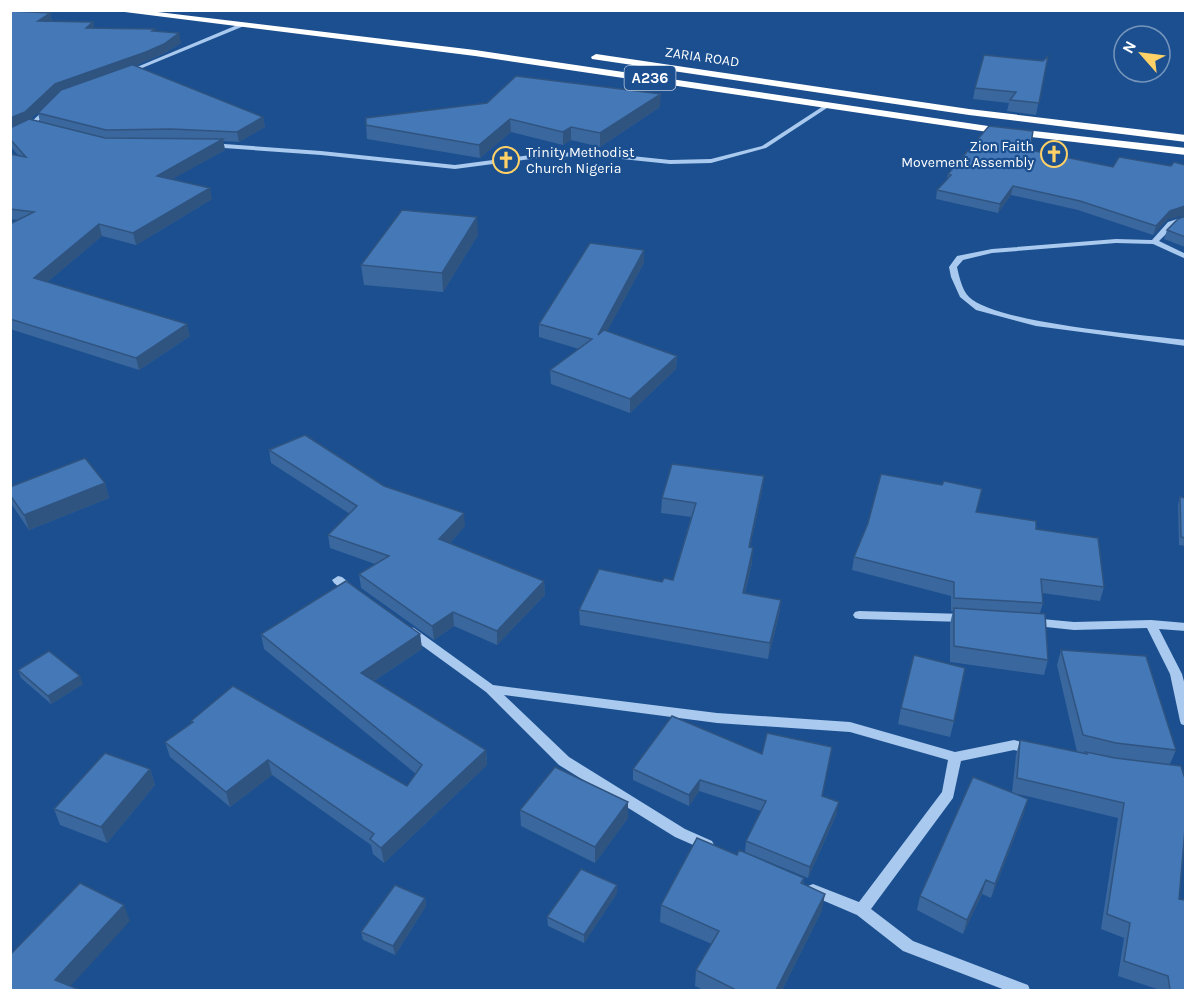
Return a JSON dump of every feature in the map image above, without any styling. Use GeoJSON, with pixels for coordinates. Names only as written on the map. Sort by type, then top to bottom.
{"type":"FeatureCollection","features":[{"type":"Feature","properties":{"kind":"highway"},"geometry":{"type":"LineString","coordinates":[[214,10],[281,18]]}},
{"type":"Feature","properties":{"kind":"highway","name":"A236"},"geometry":{"type":"LineString","coordinates":[[116,11],[475,53],[1054,138],[1185,152]]}},
{"type":"Feature","properties":{"kind":"highway","name":"ZARIA ROAD"},"geometry":{"type":"LineString","coordinates":[[581,55],[969,112],[1185,139]]}},
{"type":"Feature","properties":{"kind":"street"},"geometry":{"type":"LineString","coordinates":[[119,76],[242,25]]}},
{"type":"Feature","properties":{"kind":"street"},"geometry":{"type":"LineString","coordinates":[[10,135],[31,125],[54,103]]}},
{"type":"Feature","properties":{"kind":"street"},"geometry":{"type":"LineString","coordinates":[[199,144],[321,153],[455,167],[546,155],[593,154],[670,162],[711,161],[764,147],[828,105]]}},
{"type":"Feature","properties":{"kind":"street"},"geometry":{"type":"LineString","coordinates":[[31,125],[42,128]]}},
{"type":"Feature","properties":{"kind":"street"},"geometry":{"type":"LineString","coordinates":[[1154,242],[1171,224],[1185,218]]}},
{"type":"Feature","properties":{"kind":"street"},"geometry":{"type":"LineString","coordinates":[[1185,256],[1154,242],[1116,241],[973,254],[960,258],[953,267],[964,297],[979,309],[1001,316],[1047,324],[1185,343]]}},
{"type":"Feature","properties":{"kind":"street"},"geometry":{"type":"LineString","coordinates":[[338,580],[362,598]]}},
{"type":"Feature","properties":{"kind":"street"},"geometry":{"type":"LineString","coordinates":[[859,615],[981,618]]}},
{"type":"Feature","properties":{"kind":"street"},"geometry":{"type":"LineString","coordinates":[[1016,621],[1074,626],[1150,624],[1185,627]]}},
{"type":"Feature","properties":{"kind":"street"},"geometry":{"type":"LineString","coordinates":[[398,624],[490,689],[564,761],[680,833],[722,852]]}},
{"type":"Feature","properties":{"kind":"street"},"geometry":{"type":"LineString","coordinates":[[1150,624],[1176,674],[1185,721]]}},
{"type":"Feature","properties":{"kind":"street"},"geometry":{"type":"LineString","coordinates":[[490,689],[717,717],[850,727],[955,757],[1014,746],[1046,752]]}},
{"type":"Feature","properties":{"kind":"street"},"geometry":{"type":"LineString","coordinates":[[862,910],[948,794],[955,757]]}},
{"type":"Feature","properties":{"kind":"street"},"geometry":{"type":"LineString","coordinates":[[797,884],[862,910],[908,946],[1022,990]]}},
{"type":"Feature","properties":{"kind":"building"},"geometry":{"type":"Polygon","coordinates":[[[10,11],[50,13],[38,21],[93,22],[86,28],[155,29],[152,31],[179,33],[164,44],[146,52],[55,84],[25,112],[10,118],[10,11]]]}},
{"type":"Feature","properties":{"kind":"building"},"geometry":{"type":"Polygon","coordinates":[[[984,55],[1043,61],[1048,56],[1039,103],[1010,100],[1016,92],[975,88],[984,55]]]}},
{"type":"Feature","properties":{"kind":"building"},"geometry":{"type":"Polygon","coordinates":[[[137,63],[133,65],[263,117],[237,132],[171,129],[106,130],[38,113],[61,90],[137,63]]]}},
{"type":"Feature","properties":{"kind":"building"},"geometry":{"type":"Polygon","coordinates":[[[516,76],[661,94],[600,133],[571,127],[563,132],[510,119],[479,145],[366,125],[366,118],[487,103],[516,76]]]}},
{"type":"Feature","properties":{"kind":"building"},"geometry":{"type":"Polygon","coordinates":[[[29,119],[105,138],[223,139],[157,176],[210,188],[133,233],[99,224],[34,278],[187,324],[136,358],[10,319],[10,224],[34,212],[10,209],[10,154],[26,157],[10,139],[10,128],[29,119]]]}},
{"type":"Feature","properties":{"kind":"building"},"geometry":{"type":"Polygon","coordinates":[[[989,126],[1033,131],[1030,150],[1113,167],[1119,157],[1171,166],[1174,162],[1185,165],[1185,206],[1170,211],[1156,226],[1080,201],[1013,186],[1000,204],[937,190],[989,126]]]}},
{"type":"Feature","properties":{"kind":"building"},"geometry":{"type":"Polygon","coordinates":[[[402,210],[477,217],[442,273],[361,265],[402,210]]]}},
{"type":"Feature","properties":{"kind":"building"},"geometry":{"type":"Polygon","coordinates":[[[1185,216],[1185,237],[1167,230],[1178,219],[1185,216]]]}},
{"type":"Feature","properties":{"kind":"building"},"geometry":{"type":"Polygon","coordinates":[[[590,243],[644,250],[598,335],[604,330],[677,356],[630,399],[550,370],[592,339],[539,324],[590,243]]]}},
{"type":"Feature","properties":{"kind":"building"},"geometry":{"type":"Polygon","coordinates":[[[305,435],[384,486],[464,513],[439,539],[544,581],[497,631],[453,612],[432,626],[359,574],[389,556],[328,535],[357,506],[269,450],[305,435]]]}},
{"type":"Feature","properties":{"kind":"building"},"geometry":{"type":"Polygon","coordinates":[[[85,458],[105,483],[24,515],[10,495],[10,487],[85,458]]]}},
{"type":"Feature","properties":{"kind":"building"},"geometry":{"type":"Polygon","coordinates":[[[672,464],[764,476],[749,547],[753,548],[743,593],[781,600],[770,643],[579,610],[599,569],[662,582],[664,578],[673,580],[696,503],[662,498],[672,464]]]}},
{"type":"Feature","properties":{"kind":"building"},"geometry":{"type":"Polygon","coordinates":[[[881,474],[942,485],[944,481],[982,489],[976,512],[1036,521],[1036,529],[1098,538],[1104,587],[1041,579],[1043,603],[954,598],[954,582],[854,557],[868,523],[881,474]]]}},
{"type":"Feature","properties":{"kind":"building"},"geometry":{"type":"Polygon","coordinates":[[[1180,497],[1185,498],[1185,538],[1181,537],[1180,497]]]}},
{"type":"Feature","properties":{"kind":"building"},"geometry":{"type":"Polygon","coordinates":[[[346,581],[420,634],[361,673],[486,750],[381,848],[370,839],[374,834],[268,760],[226,792],[165,742],[193,722],[191,721],[233,686],[407,786],[422,765],[261,634],[346,581]]]}},
{"type":"Feature","properties":{"kind":"building"},"geometry":{"type":"Polygon","coordinates":[[[954,608],[1045,614],[1048,660],[954,646],[954,608]]]}},
{"type":"Feature","properties":{"kind":"building"},"geometry":{"type":"Polygon","coordinates":[[[1061,650],[1146,656],[1176,750],[1116,743],[1083,735],[1061,650]]]}},
{"type":"Feature","properties":{"kind":"building"},"geometry":{"type":"Polygon","coordinates":[[[49,651],[80,676],[48,696],[18,670],[49,651]]]}},
{"type":"Feature","properties":{"kind":"building"},"geometry":{"type":"Polygon","coordinates":[[[914,655],[965,668],[954,721],[901,708],[914,655]]]}},
{"type":"Feature","properties":{"kind":"building"},"geometry":{"type":"Polygon","coordinates":[[[672,716],[762,754],[767,733],[832,747],[822,796],[839,802],[810,867],[746,841],[766,801],[700,780],[689,795],[633,769],[672,716]]]}},
{"type":"Feature","properties":{"kind":"building"},"geometry":{"type":"Polygon","coordinates":[[[1020,740],[1087,754],[1086,752],[1181,766],[1185,776],[1185,829],[1179,899],[1185,900],[1185,990],[1170,990],[1168,976],[1124,961],[1130,923],[1107,914],[1124,803],[1017,778],[1020,740]]]}},
{"type":"Feature","properties":{"kind":"building"},"geometry":{"type":"Polygon","coordinates":[[[105,753],[150,769],[101,827],[54,809],[105,753]]]}},
{"type":"Feature","properties":{"kind":"building"},"geometry":{"type":"Polygon","coordinates":[[[555,767],[628,802],[595,847],[520,810],[555,767]]]}},
{"type":"Feature","properties":{"kind":"building"},"geometry":{"type":"Polygon","coordinates":[[[973,777],[1028,799],[995,884],[986,880],[967,920],[920,896],[973,777]]]}},
{"type":"Feature","properties":{"kind":"building"},"geometry":{"type":"Polygon","coordinates":[[[697,838],[737,855],[739,850],[804,878],[801,883],[825,894],[776,990],[736,990],[696,970],[719,931],[661,905],[697,838]]]}},
{"type":"Feature","properties":{"kind":"building"},"geometry":{"type":"Polygon","coordinates":[[[581,869],[617,885],[584,935],[547,917],[581,869]]]}},
{"type":"Feature","properties":{"kind":"building"},"geometry":{"type":"Polygon","coordinates":[[[80,883],[124,905],[55,980],[80,990],[10,990],[10,955],[80,883]]]}},
{"type":"Feature","properties":{"kind":"building"},"geometry":{"type":"Polygon","coordinates":[[[395,885],[425,898],[393,946],[361,932],[395,885]]]}},
{"type":"Feature","properties":{"kind":"place","name":"Zion Faith Movement Assembly"},"geometry":{"type":"Point","coordinates":[1054,154]}},
{"type":"Feature","properties":{"kind":"place","name":"Trinity Methodist Church Nigeria"},"geometry":{"type":"Point","coordinates":[506,160]}}]}
